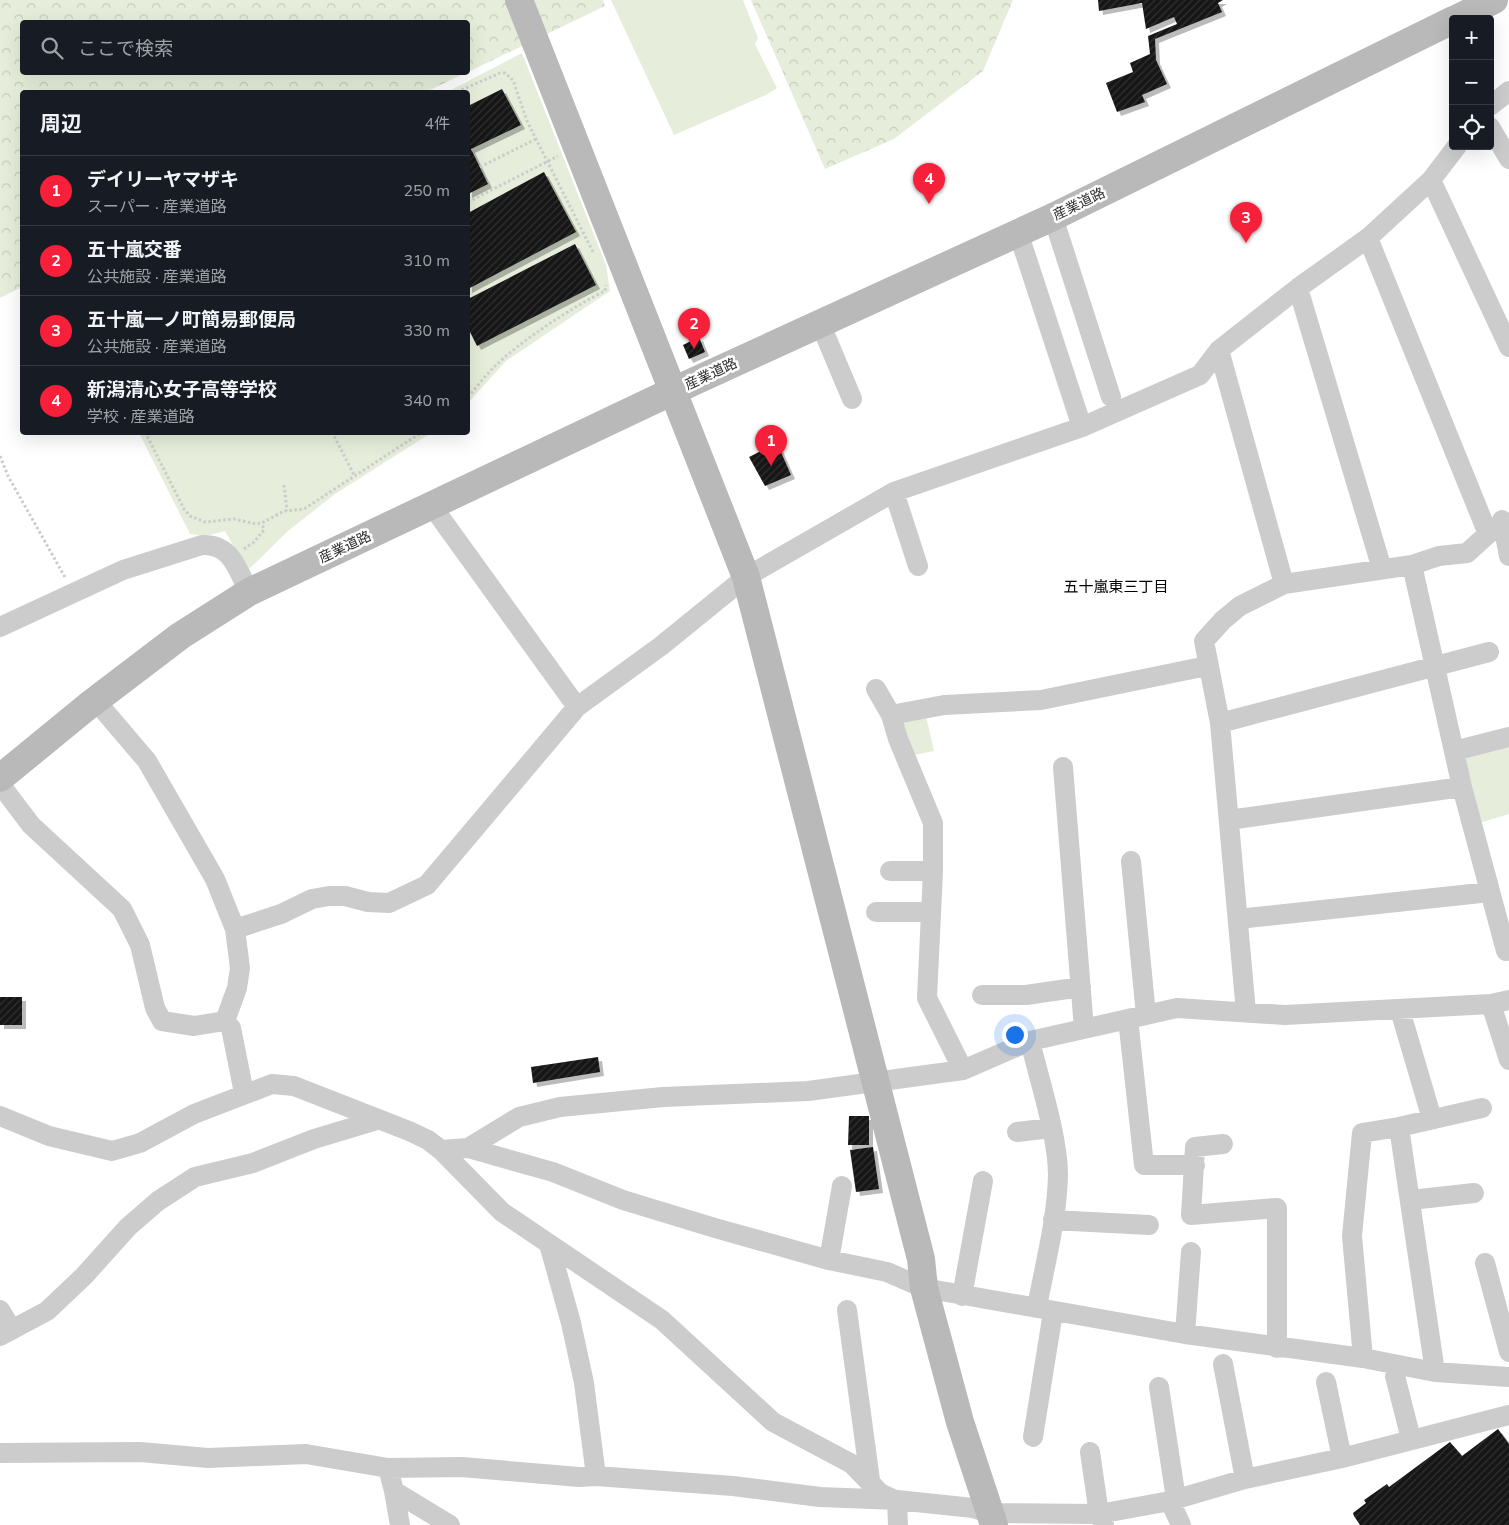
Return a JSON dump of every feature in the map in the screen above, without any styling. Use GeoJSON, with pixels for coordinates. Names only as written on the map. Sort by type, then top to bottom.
{"type":"FeatureCollection","features":[{"type":"Feature","properties":{"kind":"street"},"geometry":{"type":"LineString","coordinates":[[519,0],[746,577],[874,1082],[921,1259],[924,1288],[960,1422],[992,1519]]}},
{"type":"Feature","properties":{"kind":"street","name":"産業道路"},"geometry":{"type":"LineString","coordinates":[[1464,15],[1494,0]]}},
{"type":"Feature","properties":{"kind":"street","name":"産業道路"},"geometry":{"type":"LineString","coordinates":[[0,778],[95,700],[180,636],[249,592],[673,391],[1053,217],[1449,22]]}},
{"type":"Feature","properties":{"kind":"street"},"geometry":{"type":"LineString","coordinates":[[1491,105],[1509,91]]}},
{"type":"Feature","properties":{"kind":"street"},"geometry":{"type":"LineString","coordinates":[[1494,134],[1509,159]]}},
{"type":"Feature","properties":{"kind":"street"},"geometry":{"type":"LineString","coordinates":[[236,929],[281,914],[312,899],[345,896],[368,902],[389,903],[428,885],[577,707],[661,646],[746,577],[894,492],[1082,427],[1200,375],[1219,350],[1298,288],[1368,238],[1431,180],[1454,150]]}},
{"type":"Feature","properties":{"kind":"street"},"geometry":{"type":"LineString","coordinates":[[1431,180],[1509,347]]}},
{"type":"Feature","properties":{"kind":"street"},"geometry":{"type":"LineString","coordinates":[[1053,217],[1111,397]]}},
{"type":"Feature","properties":{"kind":"street"},"geometry":{"type":"LineString","coordinates":[[1018,232],[1082,427]]}},
{"type":"Feature","properties":{"kind":"street"},"geometry":{"type":"LineString","coordinates":[[1368,238],[1488,534]]}},
{"type":"Feature","properties":{"kind":"street"},"geometry":{"type":"LineString","coordinates":[[1298,288],[1382,569]]}},
{"type":"Feature","properties":{"kind":"street"},"geometry":{"type":"LineString","coordinates":[[820,323],[852,399]]}},
{"type":"Feature","properties":{"kind":"street"},"geometry":{"type":"LineString","coordinates":[[1219,350],[1284,584]]}},
{"type":"Feature","properties":{"kind":"street"},"geometry":{"type":"LineString","coordinates":[[894,492],[918,566]]}},
{"type":"Feature","properties":{"kind":"street"},"geometry":{"type":"LineString","coordinates":[[432,506],[577,707]]}},
{"type":"Feature","properties":{"kind":"street"},"geometry":{"type":"LineString","coordinates":[[1246,1012],[1220,724],[1207,666],[1204,641],[1223,620],[1240,606],[1284,584],[1412,565],[1440,556],[1466,552],[1506,517]]}},
{"type":"Feature","properties":{"kind":"street"},"geometry":{"type":"LineString","coordinates":[[1506,517],[1509,556]]}},
{"type":"Feature","properties":{"kind":"street"},"geometry":{"type":"LineString","coordinates":[[0,627],[123,570],[202,545],[224,548],[249,592]]}},
{"type":"Feature","properties":{"kind":"street"},"geometry":{"type":"LineString","coordinates":[[1412,565],[1462,787],[1506,951]]}},
{"type":"Feature","properties":{"kind":"street"},"geometry":{"type":"LineString","coordinates":[[1220,724],[1489,652]]}},
{"type":"Feature","properties":{"kind":"street"},"geometry":{"type":"LineString","coordinates":[[891,715],[944,706],[1040,700],[1207,666]]}},
{"type":"Feature","properties":{"kind":"street"},"geometry":{"type":"LineString","coordinates":[[876,689],[891,715],[898,739],[933,823],[933,871],[927,998],[963,1070]]}},
{"type":"Feature","properties":{"kind":"street"},"geometry":{"type":"LineString","coordinates":[[95,700],[146,761],[156,776],[215,879],[236,929],[240,968],[237,988],[225,1021]]}},
{"type":"Feature","properties":{"kind":"street"},"geometry":{"type":"LineString","coordinates":[[1454,750],[1509,737]]}},
{"type":"Feature","properties":{"kind":"street"},"geometry":{"type":"LineString","coordinates":[[1063,768],[1084,1029]]}},
{"type":"Feature","properties":{"kind":"street"},"geometry":{"type":"LineString","coordinates":[[0,784],[31,825],[122,910],[140,946],[155,1008],[162,1021],[194,1026],[225,1021]]}},
{"type":"Feature","properties":{"kind":"street"},"geometry":{"type":"LineString","coordinates":[[1229,820],[1462,787]]}},
{"type":"Feature","properties":{"kind":"street"},"geometry":{"type":"LineString","coordinates":[[1130,861],[1144,1165],[1195,1165]]}},
{"type":"Feature","properties":{"kind":"street"},"geometry":{"type":"LineString","coordinates":[[890,871],[933,871]]}},
{"type":"Feature","properties":{"kind":"street"},"geometry":{"type":"LineString","coordinates":[[1238,919],[1490,892]]}},
{"type":"Feature","properties":{"kind":"street"},"geometry":{"type":"LineString","coordinates":[[876,912],[931,912]]}},
{"type":"Feature","properties":{"kind":"street"},"geometry":{"type":"LineString","coordinates":[[982,995],[1026,995],[1081,987]]}},
{"type":"Feature","properties":{"kind":"street"},"geometry":{"type":"LineString","coordinates":[[468,1148],[520,1117],[560,1107],[663,1096],[808,1090],[963,1070],[1030,1041],[1177,1008],[1285,1015],[1400,1010],[1500,1002],[1509,1060]]}},
{"type":"Feature","properties":{"kind":"street"},"geometry":{"type":"LineString","coordinates":[[1400,1010],[1432,1119]]}},
{"type":"Feature","properties":{"kind":"street"},"geometry":{"type":"LineString","coordinates":[[225,1021],[231,1028],[244,1093]]}},
{"type":"Feature","properties":{"kind":"street"},"geometry":{"type":"LineString","coordinates":[[1030,1041],[1051,1128],[1058,1174],[1033,1436]]}},
{"type":"Feature","properties":{"kind":"street"},"geometry":{"type":"LineString","coordinates":[[0,1116],[49,1136],[112,1151],[140,1143],[194,1114],[244,1093],[272,1084],[294,1086],[422,1137],[441,1150],[502,1212],[662,1320],[772,1422],[852,1464],[870,1480],[880,1493],[896,1500]]}},
{"type":"Feature","properties":{"kind":"street"},"geometry":{"type":"LineString","coordinates":[[1363,1358],[1352,1236],[1362,1133],[1399,1127],[1482,1108]]}},
{"type":"Feature","properties":{"kind":"street"},"geometry":{"type":"LineString","coordinates":[[0,1310],[6,1333],[47,1311],[84,1276],[128,1227],[158,1201],[195,1177],[253,1163],[314,1139],[377,1120]]}},
{"type":"Feature","properties":{"kind":"street"},"geometry":{"type":"LineString","coordinates":[[1399,1127],[1435,1372]]}},
{"type":"Feature","properties":{"kind":"street"},"geometry":{"type":"LineString","coordinates":[[1017,1132],[1051,1128]]}},
{"type":"Feature","properties":{"kind":"street"},"geometry":{"type":"LineString","coordinates":[[1223,1144],[1195,1147],[1191,1215],[1277,1208],[1277,1348]]}},
{"type":"Feature","properties":{"kind":"street"},"geometry":{"type":"LineString","coordinates":[[441,1150],[468,1148],[553,1172],[632,1203],[829,1260],[887,1272],[924,1288],[1185,1334],[1277,1348],[1363,1358],[1435,1372],[1509,1377]]}},
{"type":"Feature","properties":{"kind":"street"},"geometry":{"type":"LineString","coordinates":[[962,1296],[983,1181]]}},
{"type":"Feature","properties":{"kind":"street"},"geometry":{"type":"LineString","coordinates":[[829,1260],[842,1186]]}},
{"type":"Feature","properties":{"kind":"street"},"geometry":{"type":"LineString","coordinates":[[1411,1200],[1474,1193]]}},
{"type":"Feature","properties":{"kind":"street"},"geometry":{"type":"LineString","coordinates":[[1053,1220],[1149,1225]]}},
{"type":"Feature","properties":{"kind":"street"},"geometry":{"type":"LineString","coordinates":[[549,1244],[571,1323],[584,1383],[596,1476]]}},
{"type":"Feature","properties":{"kind":"street"},"geometry":{"type":"LineString","coordinates":[[1185,1334],[1191,1252]]}},
{"type":"Feature","properties":{"kind":"street"},"geometry":{"type":"LineString","coordinates":[[1485,1263],[1509,1352]]}},
{"type":"Feature","properties":{"kind":"street"},"geometry":{"type":"LineString","coordinates":[[847,1310],[870,1480]]}},
{"type":"Feature","properties":{"kind":"street"},"geometry":{"type":"LineString","coordinates":[[1223,1364],[1245,1479]]}},
{"type":"Feature","properties":{"kind":"street"},"geometry":{"type":"LineString","coordinates":[[1395,1376],[1411,1439]]}},
{"type":"Feature","properties":{"kind":"street"},"geometry":{"type":"LineString","coordinates":[[1326,1382],[1342,1458]]}},
{"type":"Feature","properties":{"kind":"street"},"geometry":{"type":"LineString","coordinates":[[1159,1387],[1173,1500],[1181,1525]]}},
{"type":"Feature","properties":{"kind":"street"},"geometry":{"type":"LineString","coordinates":[[0,1454],[140,1452],[208,1458],[306,1454],[388,1468],[462,1467],[579,1478],[596,1476],[733,1486],[820,1497],[896,1500],[973,1508],[992,1519],[1102,1520],[1245,1479],[1342,1458],[1509,1415]]}},
{"type":"Feature","properties":{"kind":"street"},"geometry":{"type":"LineString","coordinates":[[1090,1452],[1102,1520]]}},
{"type":"Feature","properties":{"kind":"street"},"geometry":{"type":"LineString","coordinates":[[388,1468],[400,1525]]}},
{"type":"Feature","properties":{"kind":"street"},"geometry":{"type":"LineString","coordinates":[[394,1491],[450,1525]]}},
{"type":"Feature","properties":{"kind":"street"},"geometry":{"type":"LineString","coordinates":[[896,1500],[898,1525]]}},
{"type":"Feature","properties":{"kind":"path"},"geometry":{"type":"LineString","coordinates":[[461,90],[491,75],[505,73],[513,80],[527,121],[548,160],[584,237],[597,259]]}},
{"type":"Feature","properties":{"kind":"path"},"geometry":{"type":"LineString","coordinates":[[480,168],[536,139]]}},
{"type":"Feature","properties":{"kind":"path"},"geometry":{"type":"LineString","coordinates":[[470,201],[548,160]]}},
{"type":"Feature","properties":{"kind":"path"},"geometry":{"type":"LineString","coordinates":[[470,395],[493,368],[511,352],[588,300],[605,291],[606,281]]}},
{"type":"Feature","properties":{"kind":"path"},"geometry":{"type":"LineString","coordinates":[[147,435],[184,509],[190,516],[205,522],[234,519],[249,524],[262,523],[287,511],[304,509],[417,435]]}},
{"type":"Feature","properties":{"kind":"path"},"geometry":{"type":"LineString","coordinates":[[334,435],[354,475]]}},
{"type":"Feature","properties":{"kind":"path"},"geometry":{"type":"LineString","coordinates":[[0,456],[8,476],[74,592]]}},
{"type":"Feature","properties":{"kind":"path"},"geometry":{"type":"LineString","coordinates":[[284,485],[287,511]]}},
{"type":"Feature","properties":{"kind":"path"},"geometry":{"type":"LineString","coordinates":[[230,556],[254,542],[264,530],[262,523]]}},
{"type":"Feature","properties":{"kind":"green space"},"geometry":{"type":"Polygon","coordinates":[[[0,0],[603,0],[605,6],[470,71],[470,20],[20,20],[20,75],[461,75],[430,90],[20,90],[20,288],[0,298],[0,0]]]}},
{"type":"Feature","properties":{"kind":"green space"},"geometry":{"type":"Polygon","coordinates":[[[611,0],[743,0],[758,38],[755,44],[777,88],[766,95],[674,135],[611,0]]]}},
{"type":"Feature","properties":{"kind":"green space"},"geometry":{"type":"Polygon","coordinates":[[[751,0],[1013,0],[983,71],[894,139],[825,169],[751,0]]]}},
{"type":"Feature","properties":{"kind":"green space"},"geometry":{"type":"Polygon","coordinates":[[[522,53],[606,265],[610,291],[506,361],[470,401],[470,90],[451,90],[522,53]]]}},
{"type":"Feature","properties":{"kind":"green space"},"geometry":{"type":"Polygon","coordinates":[[[140,435],[428,435],[335,494],[288,531],[247,571],[225,531],[205,536],[190,534],[140,435]]]}},
{"type":"Feature","properties":{"kind":"green space"},"geometry":{"type":"Polygon","coordinates":[[[926,716],[934,751],[909,756],[901,720],[926,716]]]}},
{"type":"Feature","properties":{"kind":"green space"},"geometry":{"type":"Polygon","coordinates":[[[1509,747],[1509,814],[1476,824],[1462,759],[1509,747]]]}},
{"type":"Feature","properties":{"kind":"building"},"geometry":{"type":"Polygon","coordinates":[[[1098,0],[1223,0],[1218,3],[1222,12],[1155,39],[1156,60],[1167,84],[1142,95],[1145,102],[1117,112],[1106,83],[1133,72],[1130,63],[1150,54],[1148,36],[1177,24],[1174,17],[1146,29],[1142,3],[1099,11],[1098,0]]]}},
{"type":"Feature","properties":{"kind":"building"},"geometry":{"type":"Polygon","coordinates":[[[502,89],[521,125],[471,149],[488,184],[470,193],[470,105],[502,89]]]}},
{"type":"Feature","properties":{"kind":"building"},"geometry":{"type":"Polygon","coordinates":[[[544,172],[576,232],[470,288],[470,212],[544,172]]]}},
{"type":"Feature","properties":{"kind":"building"},"geometry":{"type":"Polygon","coordinates":[[[575,244],[596,285],[477,346],[470,332],[470,298],[575,244]]]}},
{"type":"Feature","properties":{"kind":"building"},"geometry":{"type":"Polygon","coordinates":[[[699,337],[705,352],[689,359],[683,345],[699,337]]]}},
{"type":"Feature","properties":{"kind":"building"},"geometry":{"type":"Polygon","coordinates":[[[777,443],[791,475],[765,486],[749,457],[777,443]]]}},
{"type":"Feature","properties":{"kind":"building"},"geometry":{"type":"Polygon","coordinates":[[[0,997],[22,997],[22,1025],[0,1025],[0,997]]]}},
{"type":"Feature","properties":{"kind":"building"},"geometry":{"type":"Polygon","coordinates":[[[598,1057],[600,1072],[533,1083],[531,1067],[598,1057]]]}},
{"type":"Feature","properties":{"kind":"building"},"geometry":{"type":"Polygon","coordinates":[[[849,1116],[869,1116],[869,1145],[848,1145],[849,1116]]]}},
{"type":"Feature","properties":{"kind":"building"},"geometry":{"type":"Polygon","coordinates":[[[873,1147],[879,1189],[856,1192],[850,1150],[873,1147]]]}},
{"type":"Feature","properties":{"kind":"building"},"geometry":{"type":"Polygon","coordinates":[[[1498,1429],[1509,1444],[1509,1525],[1360,1525],[1354,1516],[1353,1513],[1366,1503],[1364,1500],[1387,1484],[1389,1487],[1450,1442],[1462,1456],[1498,1429]]]}},
{"type":"Feature","properties":{"kind":"place","name":"新潟清心女子高等学校"},"geometry":{"type":"Point","coordinates":[929,204]}},
{"type":"Feature","properties":{"kind":"place","name":"五十嵐一ノ町簡易郵便局"},"geometry":{"type":"Point","coordinates":[1246,243]}},
{"type":"Feature","properties":{"kind":"place","name":"五十嵐交番"},"geometry":{"type":"Point","coordinates":[694,349]}},
{"type":"Feature","properties":{"kind":"place","name":"デイリーヤマザキ"},"geometry":{"type":"Point","coordinates":[771,466]}},
{"type":"Feature","properties":{"kind":"district","name":"五十嵐東三丁目"},"geometry":{"type":"Point","coordinates":[1116,587]}}]}
